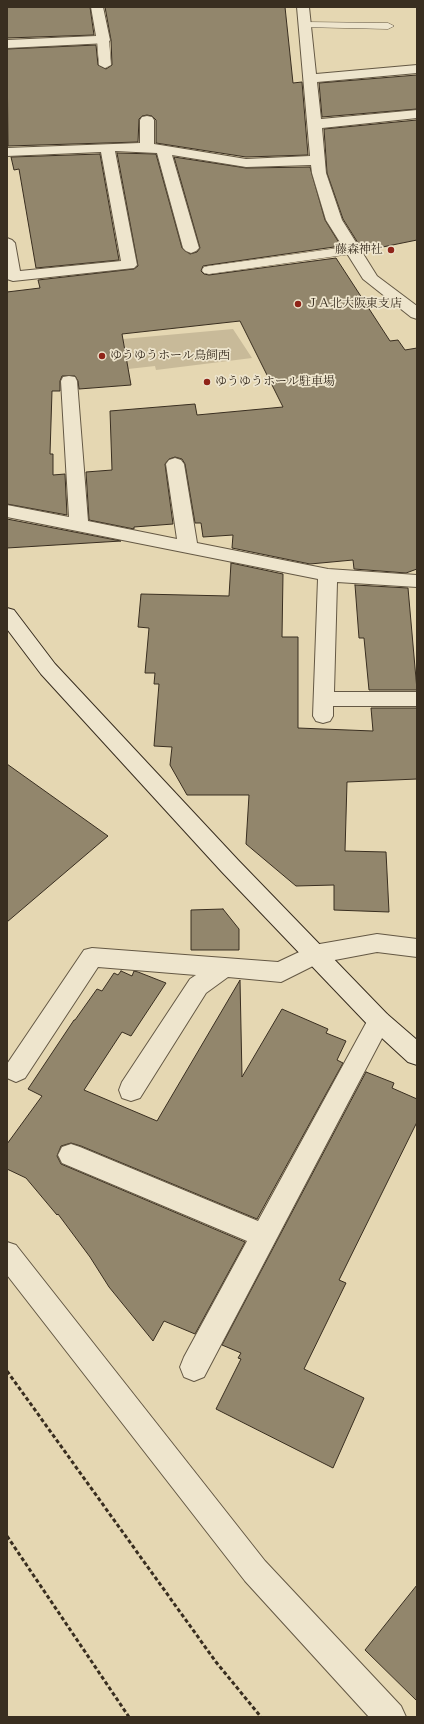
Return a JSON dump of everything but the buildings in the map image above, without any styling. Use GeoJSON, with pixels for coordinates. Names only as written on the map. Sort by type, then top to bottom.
{"type":"FeatureCollection","features":[{"type":"Feature","properties":{"kind":"street"},"geometry":{"type":"LineString","coordinates":[[7,44],[103,40],[97,7]]}},
{"type":"Feature","properties":{"kind":"street"},"geometry":{"type":"LineString","coordinates":[[303,7],[319,173],[334,220],[371,279],[417,314]]}},
{"type":"Feature","properties":{"kind":"street"},"geometry":{"type":"LineString","coordinates":[[311,78],[417,69]]}},
{"type":"Feature","properties":{"kind":"street"},"geometry":{"type":"LineString","coordinates":[[315,124],[417,114]]}},
{"type":"Feature","properties":{"kind":"street"},"geometry":{"type":"LineString","coordinates":[[147,120],[147,147]]}},
{"type":"Feature","properties":{"kind":"street"},"geometry":{"type":"LineString","coordinates":[[7,152],[107,147],[147,147],[246,163],[318,160]]}},
{"type":"Feature","properties":{"kind":"street"},"geometry":{"type":"LineString","coordinates":[[7,243],[10,276],[129,265],[107,147]]}},
{"type":"Feature","properties":{"kind":"street"},"geometry":{"type":"LineString","coordinates":[[163,150],[191,248]]}},
{"type":"Feature","properties":{"kind":"street"},"geometry":{"type":"LineString","coordinates":[[68,381],[79,525]]}},
{"type":"Feature","properties":{"kind":"street"},"geometry":{"type":"LineString","coordinates":[[175,464],[188,547]]}},
{"type":"Feature","properties":{"kind":"street"},"geometry":{"type":"LineString","coordinates":[[7,511],[328,575],[417,581]]}},
{"type":"Feature","properties":{"kind":"street"},"geometry":{"type":"LineString","coordinates":[[328,575],[324,708],[417,699]]}},
{"type":"Feature","properties":{"kind":"street"},"geometry":{"type":"LineString","coordinates":[[7,615],[48,669],[224,860],[379,1021],[417,1055]]}},
{"type":"Feature","properties":{"kind":"street"},"geometry":{"type":"LineString","coordinates":[[16,1071],[92,957],[281,972],[314,954],[377,943],[417,948]]}},
{"type":"Feature","properties":{"kind":"street"},"geometry":{"type":"LineString","coordinates":[[131,1090],[198,986],[225,968]]}},
{"type":"Feature","properties":{"kind":"street"},"geometry":{"type":"LineString","coordinates":[[194,1367],[379,1021]]}},
{"type":"Feature","properties":{"kind":"street"},"geometry":{"type":"LineString","coordinates":[[71,1155],[264,1236]]}},
{"type":"Feature","properties":{"kind":"street"},"geometry":{"type":"LineString","coordinates":[[7,1254],[255,1571],[390,1717]]}},
{"type":"Feature","properties":{"kind":"lane"},"geometry":{"type":"LineString","coordinates":[[305,25],[388,26]]}},
{"type":"Feature","properties":{"kind":"lane"},"geometry":{"type":"LineString","coordinates":[[103,40],[105,65]]}},
{"type":"Feature","properties":{"kind":"lane"},"geometry":{"type":"LineString","coordinates":[[209,270],[353,250]]}},
{"type":"Feature","properties":{"kind":"path"},"geometry":{"type":"LineString","coordinates":[[7,1371],[216,1662],[261,1717]]}},
{"type":"Feature","properties":{"kind":"path"},"geometry":{"type":"LineString","coordinates":[[7,1536],[129,1717]]}},
{"type":"Feature","properties":{"kind":"shaded area"},"geometry":{"type":"Polygon","coordinates":[[[233,329],[252,358],[156,370],[155,366],[128,369],[123,339],[233,329]]]}},
{"type":"Feature","properties":{"kind":"place","name":"藤森神社"},"geometry":{"type":"Point","coordinates":[391,250]}},
{"type":"Feature","properties":{"kind":"place","name":"ＪＡ北大阪東支店"},"geometry":{"type":"Point","coordinates":[298,304]}},
{"type":"Feature","properties":{"kind":"place","name":"ゆうゆうホール鳥飼西"},"geometry":{"type":"Point","coordinates":[102,356]}},
{"type":"Feature","properties":{"kind":"place","name":"ゆうゆうホール駐車場"},"geometry":{"type":"Point","coordinates":[207,382]}}]}
